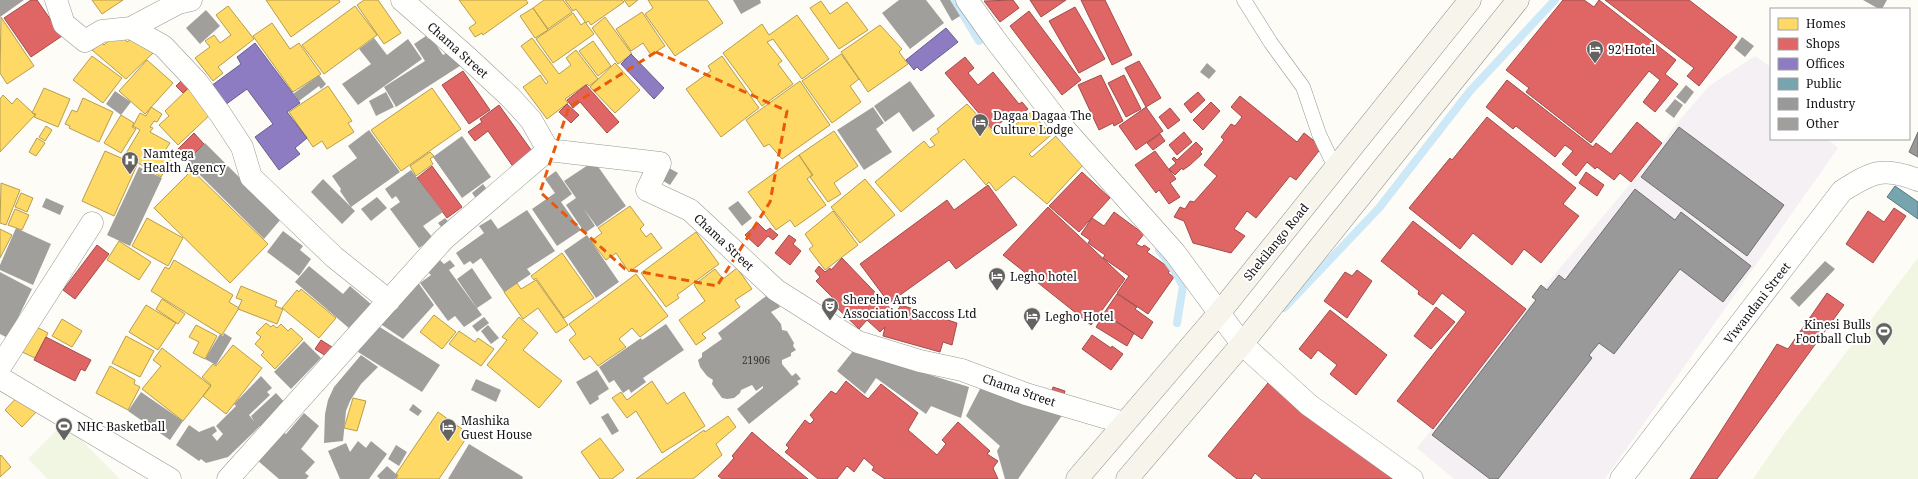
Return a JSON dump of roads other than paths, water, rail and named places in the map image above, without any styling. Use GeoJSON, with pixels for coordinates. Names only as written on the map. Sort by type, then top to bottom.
{"type":"FeatureCollection","features":[{"type":"Feature","properties":{"kind":"main road","name":"Shekilango Road"},"geometry":{"type":"LineString","coordinates":[[1077,479],[1220,312],[1470,0]]}},
{"type":"Feature","properties":{"kind":"main road"},"geometry":{"type":"LineString","coordinates":[[1127,479],[1242,344],[1518,0]]}},
{"type":"Feature","properties":{"kind":"street"},"geometry":{"type":"LineString","coordinates":[[56,0],[64,24],[86,41],[102,31],[131,28],[178,3],[191,0]]}},
{"type":"Feature","properties":{"kind":"street","name":"Chama Street"},"geometry":{"type":"LineString","coordinates":[[402,0],[510,97],[531,120],[548,150],[660,163],[647,190],[690,210],[776,290],[858,342],[920,362],[962,370],[1026,394],[1124,423]]}},
{"type":"Feature","properties":{"kind":"street"},"geometry":{"type":"LineString","coordinates":[[967,0],[1060,124],[1175,253],[1220,312],[1242,344],[1309,405],[1412,479]]}},
{"type":"Feature","properties":{"kind":"street"},"geometry":{"type":"LineString","coordinates":[[131,28],[163,46],[197,82],[242,147],[251,177],[334,257],[388,301]]}},
{"type":"Feature","properties":{"kind":"street"},"geometry":{"type":"LineString","coordinates":[[228,479],[444,239],[548,150]]}},
{"type":"Feature","properties":{"kind":"street","name":"Viwandani Street"},"geometry":{"type":"LineString","coordinates":[[1621,479],[1842,192],[1863,178],[1881,171],[1908,176],[1918,180]]}},
{"type":"Feature","properties":{"kind":"street"},"geometry":{"type":"LineString","coordinates":[[92,223],[1,378],[62,413],[170,479]]}},
{"type":"Feature","properties":{"kind":"lane"},"geometry":{"type":"LineString","coordinates":[[1244,0],[1271,43],[1303,87],[1319,134],[1330,157],[1337,166]]}},
{"type":"Feature","properties":{"kind":"waterway"},"geometry":{"type":"LineString","coordinates":[[954,0],[979,41]]}},
{"type":"Feature","properties":{"kind":"waterway"},"geometry":{"type":"LineString","coordinates":[[1284,308],[1379,208],[1470,91],[1555,0]]}},
{"type":"Feature","properties":{"kind":"waterway"},"geometry":{"type":"LineString","coordinates":[[1159,250],[1174,270],[1183,286],[1177,323]]}},
{"type":"Feature","properties":{"kind":"place","name":"92 Hotel"},"geometry":{"type":"Point","coordinates":[1595,64]}},
{"type":"Feature","properties":{"kind":"place","name":"Dagaa Dagaa The Culture Lodge"},"geometry":{"type":"Point","coordinates":[980,137]}},
{"type":"Feature","properties":{"kind":"place","name":"Namtega Health Agency"},"geometry":{"type":"Point","coordinates":[130,175]}},
{"type":"Feature","properties":{"kind":"place","name":"Legho hotel"},"geometry":{"type":"Point","coordinates":[997,291]}},
{"type":"Feature","properties":{"kind":"place","name":"Sherehe Arts Association Saccoss Ltd"},"geometry":{"type":"Point","coordinates":[830,321]}},
{"type":"Feature","properties":{"kind":"place","name":"Legho Hotel"},"geometry":{"type":"Point","coordinates":[1032,331]}},
{"type":"Feature","properties":{"kind":"place","name":"Kinesi Bulls Football Club"},"geometry":{"type":"Point","coordinates":[1884,346]}},
{"type":"Feature","properties":{"kind":"place","name":"NHC Basketball"},"geometry":{"type":"Point","coordinates":[64,441]}},
{"type":"Feature","properties":{"kind":"place","name":"Mashika Guest House"},"geometry":{"type":"Point","coordinates":[448,442]}}]}
